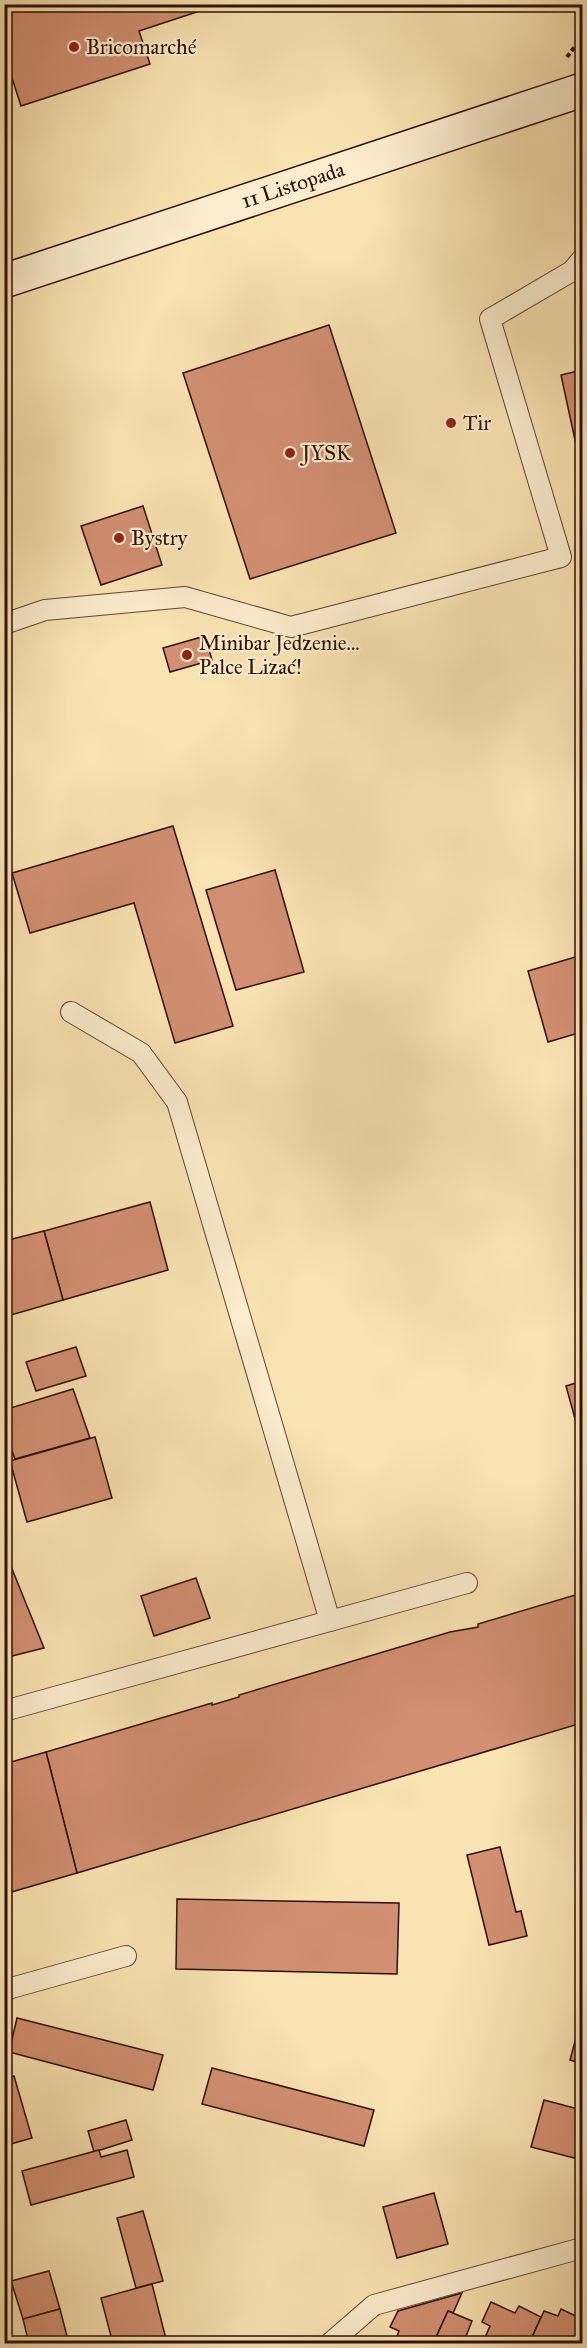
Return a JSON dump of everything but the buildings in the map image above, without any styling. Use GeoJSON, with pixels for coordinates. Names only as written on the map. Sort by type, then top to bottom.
{"type":"FeatureCollection","features":[{"type":"Feature","properties":{"kind":"main road","name":"11 Listopada"},"geometry":{"type":"LineString","coordinates":[[4,281],[582,90]]}},
{"type":"Feature","properties":{"kind":"lane"},"geometry":{"type":"LineString","coordinates":[[4,624],[45,610],[185,597],[291,627],[561,557],[490,319],[572,271],[582,259]]}},
{"type":"Feature","properties":{"kind":"lane"},"geometry":{"type":"LineString","coordinates":[[71,1012],[141,1053],[177,1102],[330,1621]]}},
{"type":"Feature","properties":{"kind":"lane"},"geometry":{"type":"LineString","coordinates":[[4,1711],[467,1583]]}},
{"type":"Feature","properties":{"kind":"lane"},"geometry":{"type":"LineString","coordinates":[[4,1990],[126,1956]]}},
{"type":"Feature","properties":{"kind":"lane"},"geometry":{"type":"LineString","coordinates":[[329,2343],[374,2306],[582,2248]]}},
{"type":"Feature","properties":{"kind":"place","name":"Bricomarché"},"geometry":{"type":"Point","coordinates":[74,47]}},
{"type":"Feature","properties":{"kind":"place","name":"Tir"},"geometry":{"type":"Point","coordinates":[451,423]}},
{"type":"Feature","properties":{"kind":"place","name":"JYSK"},"geometry":{"type":"Point","coordinates":[290,453]}},
{"type":"Feature","properties":{"kind":"place","name":"Bystry"},"geometry":{"type":"Point","coordinates":[119,538]}},
{"type":"Feature","properties":{"kind":"place","name":"Minibar Jedzenie... Palce Lizać!"},"geometry":{"type":"Point","coordinates":[187,655]}}]}
